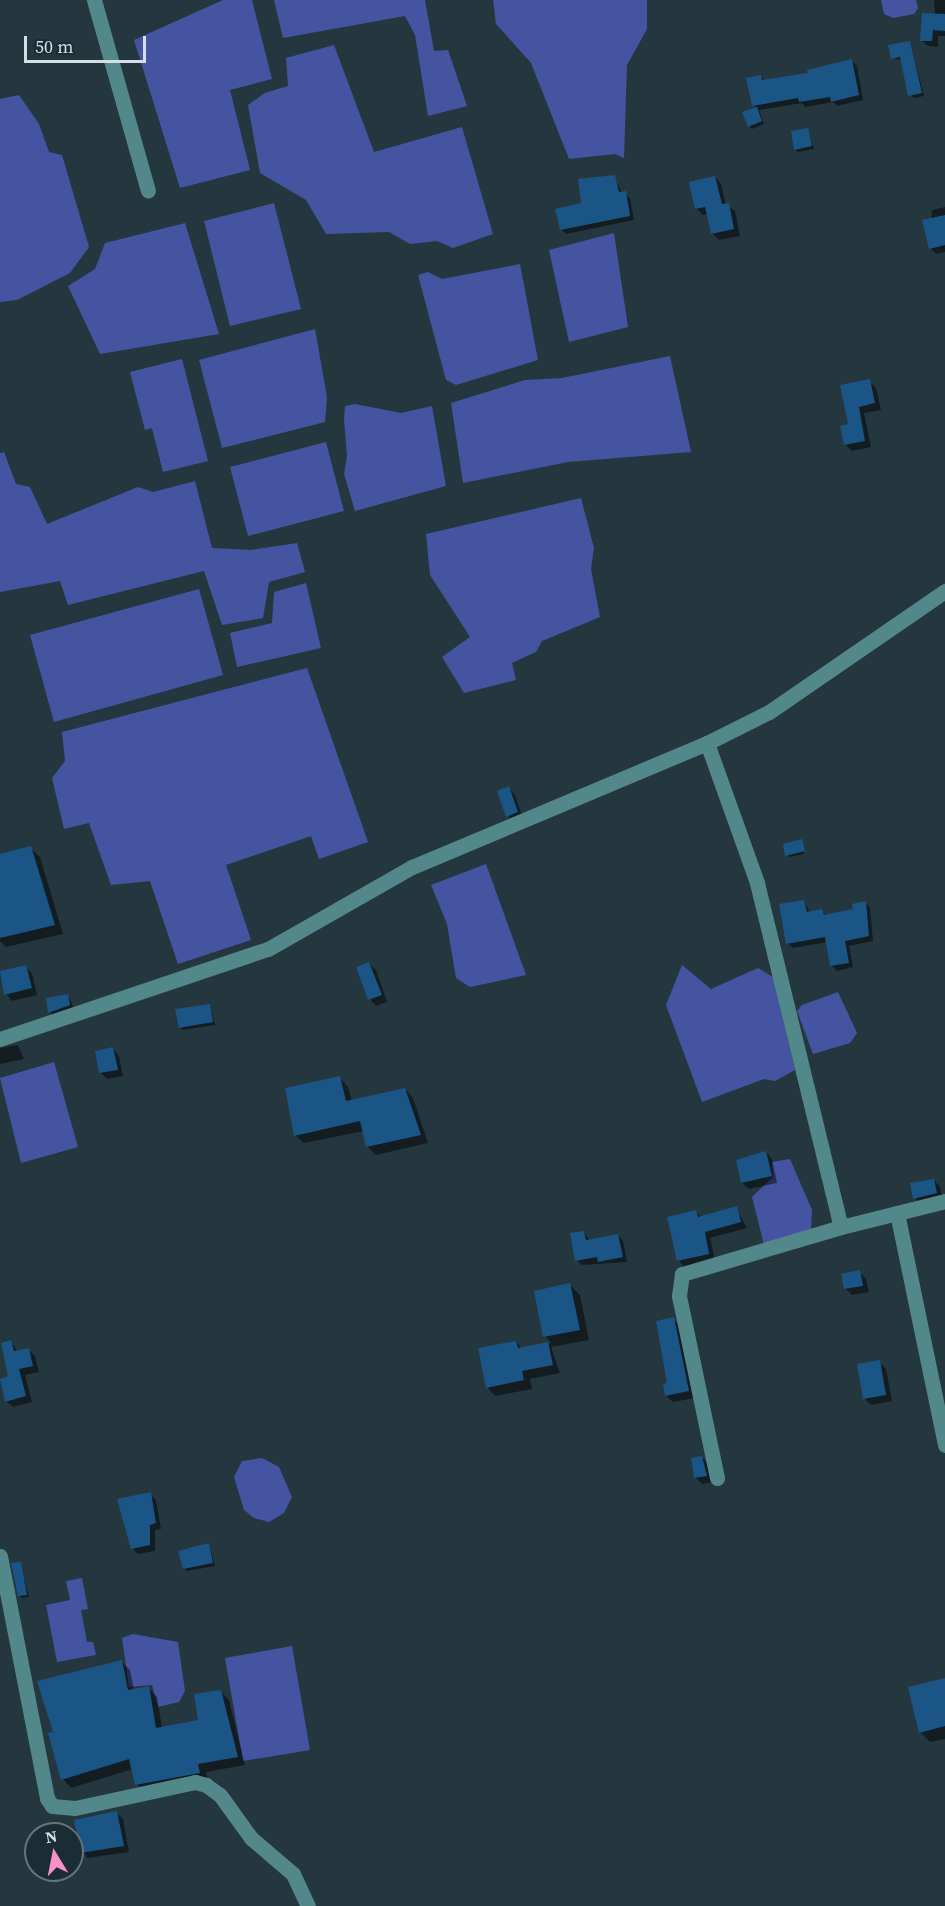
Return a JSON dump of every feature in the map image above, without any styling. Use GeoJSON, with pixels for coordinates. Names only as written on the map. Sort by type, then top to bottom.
{"type":"FeatureCollection","features":[{"type":"Feature","properties":{"kind":"street"},"geometry":{"type":"LineString","coordinates":[[94,0],[148,191]]}},
{"type":"Feature","properties":{"kind":"street"},"geometry":{"type":"LineString","coordinates":[[0,1040],[268,949],[412,867],[707,743],[769,712],[945,591]]}},
{"type":"Feature","properties":{"kind":"street"},"geometry":{"type":"LineString","coordinates":[[707,743],[757,883],[841,1227]]}},
{"type":"Feature","properties":{"kind":"street"},"geometry":{"type":"LineString","coordinates":[[717,1478],[679,1296],[682,1274],[841,1227],[945,1201]]}},
{"type":"Feature","properties":{"kind":"street"},"geometry":{"type":"LineString","coordinates":[[897,1213],[945,1445]]}},
{"type":"Feature","properties":{"kind":"street"},"geometry":{"type":"LineString","coordinates":[[0,1556],[47,1798],[52,1806],[75,1808],[195,1782],[206,1785],[220,1795],[251,1838],[293,1874],[308,1906]]}},
{"type":"Feature","properties":{"kind":"water"},"geometry":{"type":"Polygon","coordinates":[[[223,0],[252,0],[272,79],[230,90],[250,170],[180,188],[134,40],[223,0]]]}},
{"type":"Feature","properties":{"kind":"water"},"geometry":{"type":"Polygon","coordinates":[[[274,0],[425,0],[434,51],[448,50],[467,106],[428,116],[415,35],[405,16],[283,38],[274,0]]]}},
{"type":"Feature","properties":{"kind":"water"},"geometry":{"type":"Polygon","coordinates":[[[493,0],[647,0],[647,29],[627,65],[624,158],[615,154],[569,159],[531,63],[496,24],[493,0]]]}},
{"type":"Feature","properties":{"kind":"water"},"geometry":{"type":"Polygon","coordinates":[[[881,0],[916,0],[918,8],[914,14],[893,18],[884,14],[881,0]]]}},
{"type":"Feature","properties":{"kind":"water"},"geometry":{"type":"Polygon","coordinates":[[[334,45],[374,152],[462,127],[493,234],[453,248],[437,241],[410,244],[389,232],[326,234],[306,200],[260,173],[248,105],[265,93],[288,86],[286,58],[334,45]]]}},
{"type":"Feature","properties":{"kind":"water"},"geometry":{"type":"Polygon","coordinates":[[[19,95],[39,124],[49,152],[62,155],[89,247],[70,273],[17,300],[0,302],[0,99],[19,95]]]}},
{"type":"Feature","properties":{"kind":"water"},"geometry":{"type":"Polygon","coordinates":[[[274,203],[301,309],[230,326],[204,221],[274,203]]]}},
{"type":"Feature","properties":{"kind":"water"},"geometry":{"type":"Polygon","coordinates":[[[185,223],[219,334],[100,354],[68,286],[95,269],[105,243],[185,223]]]}},
{"type":"Feature","properties":{"kind":"water"},"geometry":{"type":"Polygon","coordinates":[[[614,233],[628,327],[569,342],[549,250],[614,233]]]}},
{"type":"Feature","properties":{"kind":"water"},"geometry":{"type":"Polygon","coordinates":[[[520,264],[538,360],[456,385],[446,380],[418,275],[428,272],[442,279],[520,264]]]}},
{"type":"Feature","properties":{"kind":"water"},"geometry":{"type":"Polygon","coordinates":[[[315,329],[327,397],[325,422],[222,448],[199,360],[315,329]]]}},
{"type":"Feature","properties":{"kind":"water"},"geometry":{"type":"Polygon","coordinates":[[[670,356],[691,452],[568,462],[463,483],[451,403],[525,380],[562,378],[670,356]]]}},
{"type":"Feature","properties":{"kind":"water"},"geometry":{"type":"Polygon","coordinates":[[[182,359],[208,461],[163,472],[152,428],[145,430],[130,372],[182,359]]]}},
{"type":"Feature","properties":{"kind":"water"},"geometry":{"type":"Polygon","coordinates":[[[355,404],[401,413],[432,406],[446,486],[355,511],[344,474],[347,456],[344,419],[345,406],[355,404]]]}},
{"type":"Feature","properties":{"kind":"water"},"geometry":{"type":"Polygon","coordinates":[[[326,442],[344,511],[248,536],[230,467],[326,442]]]}},
{"type":"Feature","properties":{"kind":"water"},"geometry":{"type":"Polygon","coordinates":[[[4,452],[16,484],[30,487],[47,524],[138,487],[153,492],[195,481],[212,548],[251,550],[297,543],[305,572],[269,582],[263,618],[222,625],[204,571],[68,605],[60,581],[0,592],[0,453],[4,452]]]}},
{"type":"Feature","properties":{"kind":"water"},"geometry":{"type":"Polygon","coordinates":[[[581,498],[594,548],[591,569],[600,617],[542,641],[536,652],[512,663],[516,680],[464,693],[442,657],[470,637],[430,575],[426,534],[581,498]]]}},
{"type":"Feature","properties":{"kind":"water"},"geometry":{"type":"Polygon","coordinates":[[[306,583],[321,648],[237,667],[230,633],[272,623],[274,592],[306,583]]]}},
{"type":"Feature","properties":{"kind":"water"},"geometry":{"type":"Polygon","coordinates":[[[199,589],[223,675],[54,722],[30,635],[199,589]]]}},
{"type":"Feature","properties":{"kind":"water"},"geometry":{"type":"Polygon","coordinates":[[[307,668],[368,842],[319,859],[311,836],[226,865],[251,940],[178,964],[150,881],[111,885],[89,823],[64,829],[52,778],[65,761],[62,732],[307,668]]]}},
{"type":"Feature","properties":{"kind":"water"},"geometry":{"type":"Polygon","coordinates":[[[486,864],[526,975],[470,987],[456,978],[447,924],[431,885],[486,864]]]}},
{"type":"Feature","properties":{"kind":"water"},"geometry":{"type":"Polygon","coordinates":[[[682,965],[711,989],[758,968],[773,977],[795,1070],[775,1081],[764,1079],[702,1102],[666,1005],[682,965]]]}},
{"type":"Feature","properties":{"kind":"water"},"geometry":{"type":"Polygon","coordinates":[[[838,992],[857,1033],[850,1043],[813,1054],[797,1011],[802,1005],[838,992]]]}},
{"type":"Feature","properties":{"kind":"water"},"geometry":{"type":"Polygon","coordinates":[[[54,1062],[78,1147],[21,1163],[0,1078],[54,1062]]]}},
{"type":"Feature","properties":{"kind":"water"},"geometry":{"type":"Polygon","coordinates":[[[790,1159],[812,1210],[811,1231],[764,1245],[752,1197],[773,1177],[772,1162],[790,1159]]]}},
{"type":"Feature","properties":{"kind":"water"},"geometry":{"type":"Polygon","coordinates":[[[262,1458],[279,1467],[292,1497],[284,1513],[269,1522],[254,1518],[244,1510],[234,1477],[242,1461],[262,1458]]]}},
{"type":"Feature","properties":{"kind":"water"},"geometry":{"type":"Polygon","coordinates":[[[82,1578],[88,1609],[81,1610],[87,1642],[93,1642],[96,1655],[57,1662],[46,1605],[70,1600],[66,1581],[82,1578]]]}},
{"type":"Feature","properties":{"kind":"water"},"geometry":{"type":"Polygon","coordinates":[[[133,1634],[178,1642],[185,1691],[179,1702],[158,1707],[152,1685],[129,1687],[122,1638],[133,1634]]]}},
{"type":"Feature","properties":{"kind":"water"},"geometry":{"type":"Polygon","coordinates":[[[292,1646],[310,1750],[243,1761],[225,1658],[292,1646]]]}},
{"type":"Feature","properties":{"kind":"building"},"geometry":{"type":"Polygon","coordinates":[[[922,13],[945,14],[945,31],[933,30],[932,41],[920,41],[922,13]]]}},
{"type":"Feature","properties":{"kind":"building"},"geometry":{"type":"Polygon","coordinates":[[[910,41],[922,93],[908,96],[900,57],[891,59],[888,45],[910,41]]]}},
{"type":"Feature","properties":{"kind":"building"},"geometry":{"type":"Polygon","coordinates":[[[852,59],[859,95],[831,102],[830,97],[799,102],[798,98],[752,106],[746,78],[761,75],[762,80],[808,73],[807,70],[852,59]]]}},
{"type":"Feature","properties":{"kind":"building"},"geometry":{"type":"Polygon","coordinates":[[[757,107],[762,121],[748,127],[742,112],[757,107]]]}},
{"type":"Feature","properties":{"kind":"building"},"geometry":{"type":"Polygon","coordinates":[[[808,128],[812,146],[794,150],[791,131],[808,128]]]}},
{"type":"Feature","properties":{"kind":"building"},"geometry":{"type":"Polygon","coordinates":[[[615,175],[619,192],[626,191],[630,216],[560,230],[555,209],[581,203],[578,179],[615,175]]]}},
{"type":"Feature","properties":{"kind":"building"},"geometry":{"type":"Polygon","coordinates":[[[715,176],[722,204],[729,203],[734,229],[711,234],[705,207],[695,209],[689,182],[715,176]]]}},
{"type":"Feature","properties":{"kind":"building"},"geometry":{"type":"Polygon","coordinates":[[[945,215],[945,245],[929,249],[922,220],[945,215]]]}},
{"type":"Feature","properties":{"kind":"building"},"geometry":{"type":"Polygon","coordinates":[[[870,379],[875,403],[859,407],[865,441],[844,445],[840,426],[848,424],[840,385],[870,379]]]}},
{"type":"Feature","properties":{"kind":"building"},"geometry":{"type":"Polygon","coordinates":[[[509,786],[518,812],[506,817],[497,791],[509,786]]]}},
{"type":"Feature","properties":{"kind":"building"},"geometry":{"type":"Polygon","coordinates":[[[802,839],[805,851],[785,856],[783,844],[802,839]]]}},
{"type":"Feature","properties":{"kind":"building"},"geometry":{"type":"Polygon","coordinates":[[[31,846],[55,925],[0,938],[0,854],[31,846]]]}},
{"type":"Feature","properties":{"kind":"building"},"geometry":{"type":"Polygon","coordinates":[[[804,900],[807,912],[822,909],[824,915],[853,909],[852,904],[866,901],[869,936],[845,941],[849,963],[830,966],[825,937],[786,944],[779,904],[804,900]]]}},
{"type":"Feature","properties":{"kind":"building"},"geometry":{"type":"Polygon","coordinates":[[[369,962],[382,995],[368,1000],[356,967],[369,962]]]}},
{"type":"Feature","properties":{"kind":"building"},"geometry":{"type":"Polygon","coordinates":[[[26,965],[32,988],[4,995],[0,971],[26,965]]]}},
{"type":"Feature","properties":{"kind":"building"},"geometry":{"type":"Polygon","coordinates":[[[68,994],[70,1005],[48,1013],[46,998],[68,994]]]}},
{"type":"Feature","properties":{"kind":"building"},"geometry":{"type":"Polygon","coordinates":[[[210,1004],[213,1022],[179,1028],[175,1009],[210,1004]]]}},
{"type":"Feature","properties":{"kind":"building"},"geometry":{"type":"Polygon","coordinates":[[[113,1047],[118,1070],[99,1073],[95,1051],[113,1047]]]}},
{"type":"Feature","properties":{"kind":"building"},"geometry":{"type":"Polygon","coordinates":[[[340,1076],[346,1101],[405,1088],[421,1135],[366,1147],[360,1121],[294,1136],[285,1088],[340,1076]]]}},
{"type":"Feature","properties":{"kind":"building"},"geometry":{"type":"Polygon","coordinates":[[[766,1151],[772,1176],[741,1183],[736,1160],[766,1151]]]}},
{"type":"Feature","properties":{"kind":"building"},"geometry":{"type":"Polygon","coordinates":[[[934,1179],[937,1193],[913,1199],[910,1183],[934,1179]]]}},
{"type":"Feature","properties":{"kind":"building"},"geometry":{"type":"Polygon","coordinates":[[[737,1206],[741,1222],[705,1232],[709,1254],[677,1261],[667,1217],[696,1210],[698,1217],[737,1206]]]}},
{"type":"Feature","properties":{"kind":"building"},"geometry":{"type":"Polygon","coordinates":[[[584,1231],[586,1240],[618,1234],[623,1257],[598,1262],[597,1257],[575,1261],[570,1233],[584,1231]]]}},
{"type":"Feature","properties":{"kind":"building"},"geometry":{"type":"Polygon","coordinates":[[[860,1270],[863,1286],[844,1289],[841,1274],[860,1270]]]}},
{"type":"Feature","properties":{"kind":"building"},"geometry":{"type":"Polygon","coordinates":[[[570,1283],[580,1330],[543,1337],[534,1291],[570,1283]]]}},
{"type":"Feature","properties":{"kind":"building"},"geometry":{"type":"Polygon","coordinates":[[[674,1317],[689,1391],[665,1396],[663,1384],[667,1383],[656,1321],[674,1317]]]}},
{"type":"Feature","properties":{"kind":"building"},"geometry":{"type":"Polygon","coordinates":[[[11,1340],[14,1351],[29,1348],[33,1366],[19,1369],[26,1396],[5,1402],[0,1379],[8,1376],[1,1343],[11,1340]]]}},
{"type":"Feature","properties":{"kind":"building"},"geometry":{"type":"Polygon","coordinates":[[[516,1341],[518,1348],[548,1342],[553,1365],[522,1371],[524,1380],[486,1388],[478,1348],[516,1341]]]}},
{"type":"Feature","properties":{"kind":"building"},"geometry":{"type":"Polygon","coordinates":[[[880,1360],[886,1395],[863,1399],[857,1364],[880,1360]]]}},
{"type":"Feature","properties":{"kind":"building"},"geometry":{"type":"Polygon","coordinates":[[[702,1456],[707,1476],[694,1478],[691,1458],[702,1456]]]}},
{"type":"Feature","properties":{"kind":"building"},"geometry":{"type":"Polygon","coordinates":[[[151,1492],[156,1523],[150,1525],[150,1545],[131,1549],[117,1499],[151,1492]]]}},
{"type":"Feature","properties":{"kind":"building"},"geometry":{"type":"Polygon","coordinates":[[[209,1543],[213,1563],[183,1569],[178,1551],[209,1543]]]}},
{"type":"Feature","properties":{"kind":"building"},"geometry":{"type":"Polygon","coordinates":[[[21,1562],[27,1595],[18,1596],[11,1563],[21,1562]]]}},
{"type":"Feature","properties":{"kind":"building"},"geometry":{"type":"Polygon","coordinates":[[[122,1660],[128,1690],[149,1686],[156,1728],[198,1720],[194,1694],[221,1690],[238,1757],[198,1764],[200,1773],[135,1785],[129,1759],[61,1780],[48,1733],[53,1732],[37,1681],[122,1660]]]}},
{"type":"Feature","properties":{"kind":"building"},"geometry":{"type":"Polygon","coordinates":[[[945,1678],[945,1726],[919,1733],[908,1687],[945,1678]]]}},
{"type":"Feature","properties":{"kind":"building"},"geometry":{"type":"Polygon","coordinates":[[[117,1811],[124,1846],[84,1852],[84,1822],[74,1822],[74,1820],[117,1811]]]}}]}
